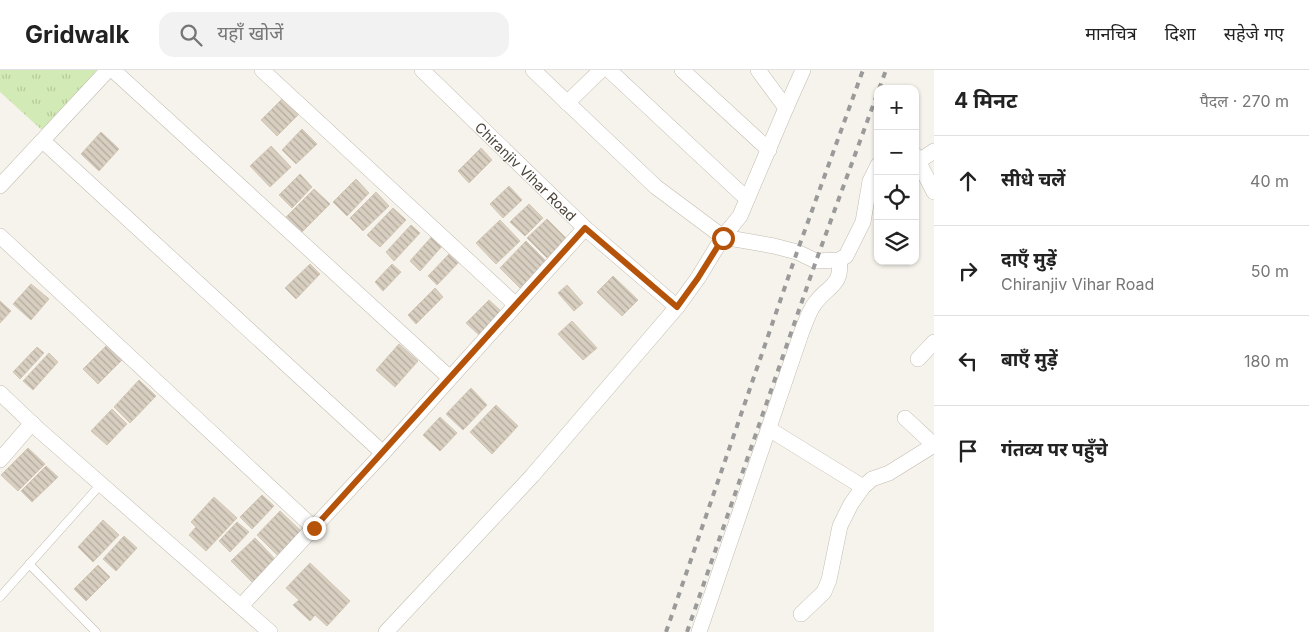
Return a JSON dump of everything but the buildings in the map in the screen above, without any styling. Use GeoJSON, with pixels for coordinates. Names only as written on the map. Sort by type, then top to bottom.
{"type":"FeatureCollection","features":[{"type":"Feature","properties":{"kind":"street"},"geometry":{"type":"LineString","coordinates":[[0,186],[108,70]]}},
{"type":"Feature","properties":{"kind":"street"},"geometry":{"type":"LineString","coordinates":[[113,70],[450,378]]}},
{"type":"Feature","properties":{"kind":"street"},"geometry":{"type":"LineString","coordinates":[[262,70],[516,304]]}},
{"type":"Feature","properties":{"kind":"street","name":"Chiranjiv Vihar Road"},"geometry":{"type":"LineString","coordinates":[[422,70],[585,228],[677,307]]}},
{"type":"Feature","properties":{"kind":"street"},"geometry":{"type":"LineString","coordinates":[[532,70],[656,187],[723,238],[774,246],[797,252],[816,261],[839,260],[846,256],[863,222],[870,181],[874,173]]}},
{"type":"Feature","properties":{"kind":"street"},"geometry":{"type":"LineString","coordinates":[[567,103],[601,70]]}},
{"type":"Feature","properties":{"kind":"street"},"geometry":{"type":"LineString","coordinates":[[609,70],[747,199]]}},
{"type":"Feature","properties":{"kind":"street"},"geometry":{"type":"LineString","coordinates":[[682,70],[769,150]]}},
{"type":"Feature","properties":{"kind":"street"},"geometry":{"type":"LineString","coordinates":[[758,70],[786,108]]}},
{"type":"Feature","properties":{"kind":"street"},"geometry":{"type":"LineString","coordinates":[[386,632],[532,476],[677,307],[740,216],[803,70]]}},
{"type":"Feature","properties":{"kind":"street"},"geometry":{"type":"LineString","coordinates":[[43,141],[383,453]]}},
{"type":"Feature","properties":{"kind":"street"},"geometry":{"type":"LineString","coordinates":[[919,157],[934,151]]}},
{"type":"Feature","properties":{"kind":"street"},"geometry":{"type":"LineString","coordinates":[[919,162],[934,192]]}},
{"type":"Feature","properties":{"kind":"street"},"geometry":{"type":"LineString","coordinates":[[240,606],[383,453],[585,228]]}},
{"type":"Feature","properties":{"kind":"street"},"geometry":{"type":"LineString","coordinates":[[0,236],[314,528]]}},
{"type":"Feature","properties":{"kind":"street"},"geometry":{"type":"LineString","coordinates":[[699,632],[802,331],[814,304],[837,282],[840,269],[839,260]]}},
{"type":"Feature","properties":{"kind":"street"},"geometry":{"type":"LineString","coordinates":[[918,359],[934,342]]}},
{"type":"Feature","properties":{"kind":"street"},"geometry":{"type":"LineString","coordinates":[[0,393],[270,632]]}},
{"type":"Feature","properties":{"kind":"street"},"geometry":{"type":"LineString","coordinates":[[801,614],[824,592],[829,580],[840,526],[851,504],[863,487],[872,479],[889,473],[934,445],[905,418]]}},
{"type":"Feature","properties":{"kind":"street"},"geometry":{"type":"LineString","coordinates":[[0,460],[32,423]]}},
{"type":"Feature","properties":{"kind":"street"},"geometry":{"type":"LineString","coordinates":[[769,429],[863,487]]}},
{"type":"Feature","properties":{"kind":"lane"},"geometry":{"type":"LineString","coordinates":[[0,597],[101,484]]}},
{"type":"Feature","properties":{"kind":"lane"},"geometry":{"type":"LineString","coordinates":[[30,564],[95,632]]}},
{"type":"Feature","properties":{"kind":"green space"},"geometry":{"type":"Polygon","coordinates":[[[0,70],[97,70],[44,132],[0,92],[0,70]]]}},
{"type":"Feature","properties":{"kind":"railway"},"geometry":{"type":"LineString","coordinates":[[666,632],[797,252],[863,70]]}},
{"type":"Feature","properties":{"kind":"railway"},"geometry":{"type":"LineString","coordinates":[[880,85],[886,70]]}},
{"type":"Feature","properties":{"kind":"railway"},"geometry":{"type":"LineString","coordinates":[[687,632],[816,261],[874,103]]}},
{"type":"Feature","properties":{"kind":"route"},"geometry":{"type":"LineString","coordinates":[[314,528],[585,228],[677,307],[723,238]]}}]}
